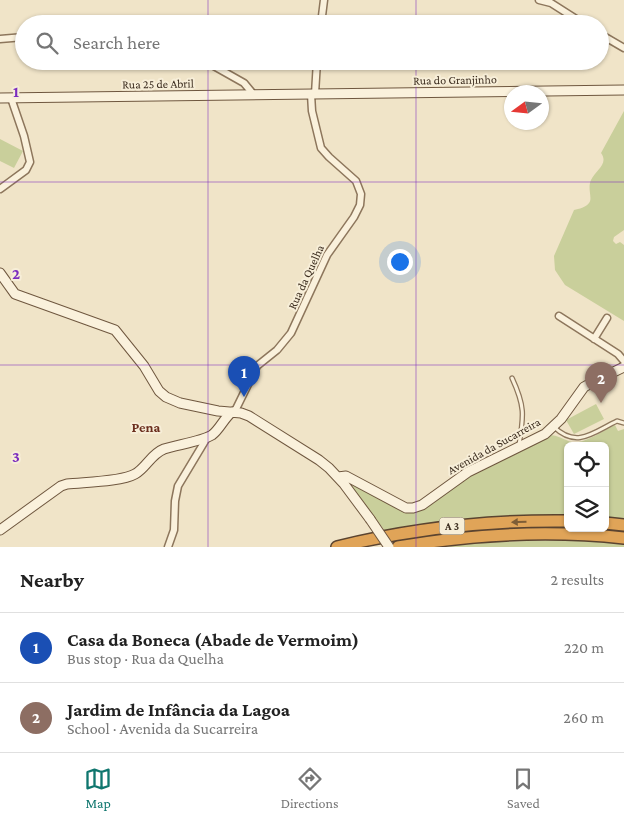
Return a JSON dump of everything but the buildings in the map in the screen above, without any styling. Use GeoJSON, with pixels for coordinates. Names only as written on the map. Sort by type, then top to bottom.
{"type":"FeatureCollection","features":[{"type":"Feature","properties":{"kind":"highway","name":"A 3"},"geometry":{"type":"LineString","coordinates":[[337,547],[442,527],[525,521],[564,522]]}},
{"type":"Feature","properties":{"kind":"highway"},"geometry":{"type":"LineString","coordinates":[[609,523],[624,525]]}},
{"type":"Feature","properties":{"kind":"highway","name":"A 3"},"geometry":{"type":"LineString","coordinates":[[398,547],[454,539],[516,534],[624,538]]}},
{"type":"Feature","properties":{"kind":"street"},"geometry":{"type":"LineString","coordinates":[[322,15],[324,0]]}},
{"type":"Feature","properties":{"kind":"street"},"geometry":{"type":"LineString","coordinates":[[539,0],[551,3],[570,15]]}},
{"type":"Feature","properties":{"kind":"street"},"geometry":{"type":"LineString","coordinates":[[0,38],[15,37]]}},
{"type":"Feature","properties":{"kind":"street"},"geometry":{"type":"LineString","coordinates":[[609,39],[624,48]]}},
{"type":"Feature","properties":{"kind":"street"},"geometry":{"type":"LineString","coordinates":[[222,70],[244,83],[254,95]]}},
{"type":"Feature","properties":{"kind":"street","name":"Rua da Quelha"},"geometry":{"type":"LineString","coordinates":[[232,412],[236,409],[257,366],[277,350],[291,334],[327,256],[360,205],[361,194],[356,181],[328,157],[321,148],[313,118],[316,70]]}},
{"type":"Feature","properties":{"kind":"street","name":"Rua do Granjinho"},"geometry":{"type":"LineString","coordinates":[[313,94],[624,90]]}},
{"type":"Feature","properties":{"kind":"street","name":"Rua 25 de Abril"},"geometry":{"type":"LineString","coordinates":[[0,98],[313,94]]}},
{"type":"Feature","properties":{"kind":"street"},"geometry":{"type":"LineString","coordinates":[[0,189],[26,170],[30,162],[24,136],[11,98]]}},
{"type":"Feature","properties":{"kind":"street"},"geometry":{"type":"LineString","coordinates":[[0,272],[15,294],[115,330],[144,366],[159,391],[166,396],[180,403],[249,416],[319,460],[338,477],[390,547]]}},
{"type":"Feature","properties":{"kind":"street"},"geometry":{"type":"LineString","coordinates":[[559,316],[618,354],[624,361]]}},
{"type":"Feature","properties":{"kind":"street"},"geometry":{"type":"LineString","coordinates":[[594,339],[607,318]]}},
{"type":"Feature","properties":{"kind":"street","name":"Avenida da Sucarreira"},"geometry":{"type":"LineString","coordinates":[[338,477],[346,476],[397,504],[406,508],[413,508],[427,502],[468,472],[518,448],[554,427],[584,388],[624,367]]}},
{"type":"Feature","properties":{"kind":"street"},"geometry":{"type":"LineString","coordinates":[[0,530],[60,486],[131,476],[141,470],[150,459],[162,450],[213,434],[232,412]]}},
{"type":"Feature","properties":{"kind":"street"},"geometry":{"type":"LineString","coordinates":[[168,547],[174,530],[175,501],[178,486],[208,436]]}},
{"type":"Feature","properties":{"kind":"lane"},"geometry":{"type":"LineString","coordinates":[[512,378],[524,412],[518,448]]}},
{"type":"Feature","properties":{"kind":"lane"},"geometry":{"type":"LineString","coordinates":[[554,427],[559,432],[574,439],[586,436],[617,421],[624,423]]}},
{"type":"Feature","properties":{"kind":"green space"},"geometry":{"type":"Polygon","coordinates":[[[624,111],[624,230],[614,237],[613,241],[616,244],[620,242],[624,245],[624,321],[565,285],[555,270],[554,256],[574,210],[584,207],[590,201],[591,180],[604,160],[601,153],[624,111]]]}},
{"type":"Feature","properties":{"kind":"green space"},"geometry":{"type":"Polygon","coordinates":[[[0,139],[23,151],[14,168],[0,161],[0,139]]]}},
{"type":"Feature","properties":{"kind":"green space"},"geometry":{"type":"Polygon","coordinates":[[[596,404],[604,419],[574,434],[566,420],[596,404]]]}},
{"type":"Feature","properties":{"kind":"green space"},"geometry":{"type":"Polygon","coordinates":[[[615,425],[618,431],[624,429],[624,520],[609,518],[609,442],[577,442],[588,439],[615,425]]]}},
{"type":"Feature","properties":{"kind":"green space"},"geometry":{"type":"Polygon","coordinates":[[[549,435],[572,442],[564,442],[564,516],[385,531],[347,480],[413,512],[423,509],[461,481],[549,435]]]}},
{"type":"Feature","properties":{"kind":"green space"},"geometry":{"type":"Polygon","coordinates":[[[571,540],[624,544],[624,547],[443,547],[491,542],[571,540]]]}},
{"type":"Feature","properties":{"kind":"place","name":"Casa da Boneca (Abade de Vermoim)"},"geometry":{"type":"Point","coordinates":[244,397]}},
{"type":"Feature","properties":{"kind":"place","name":"Jardim de Infância da Lagoa"},"geometry":{"type":"Point","coordinates":[601,403]}},
{"type":"Feature","properties":{"kind":"district","name":"Pena"},"geometry":{"type":"Point","coordinates":[146,427]}}]}
